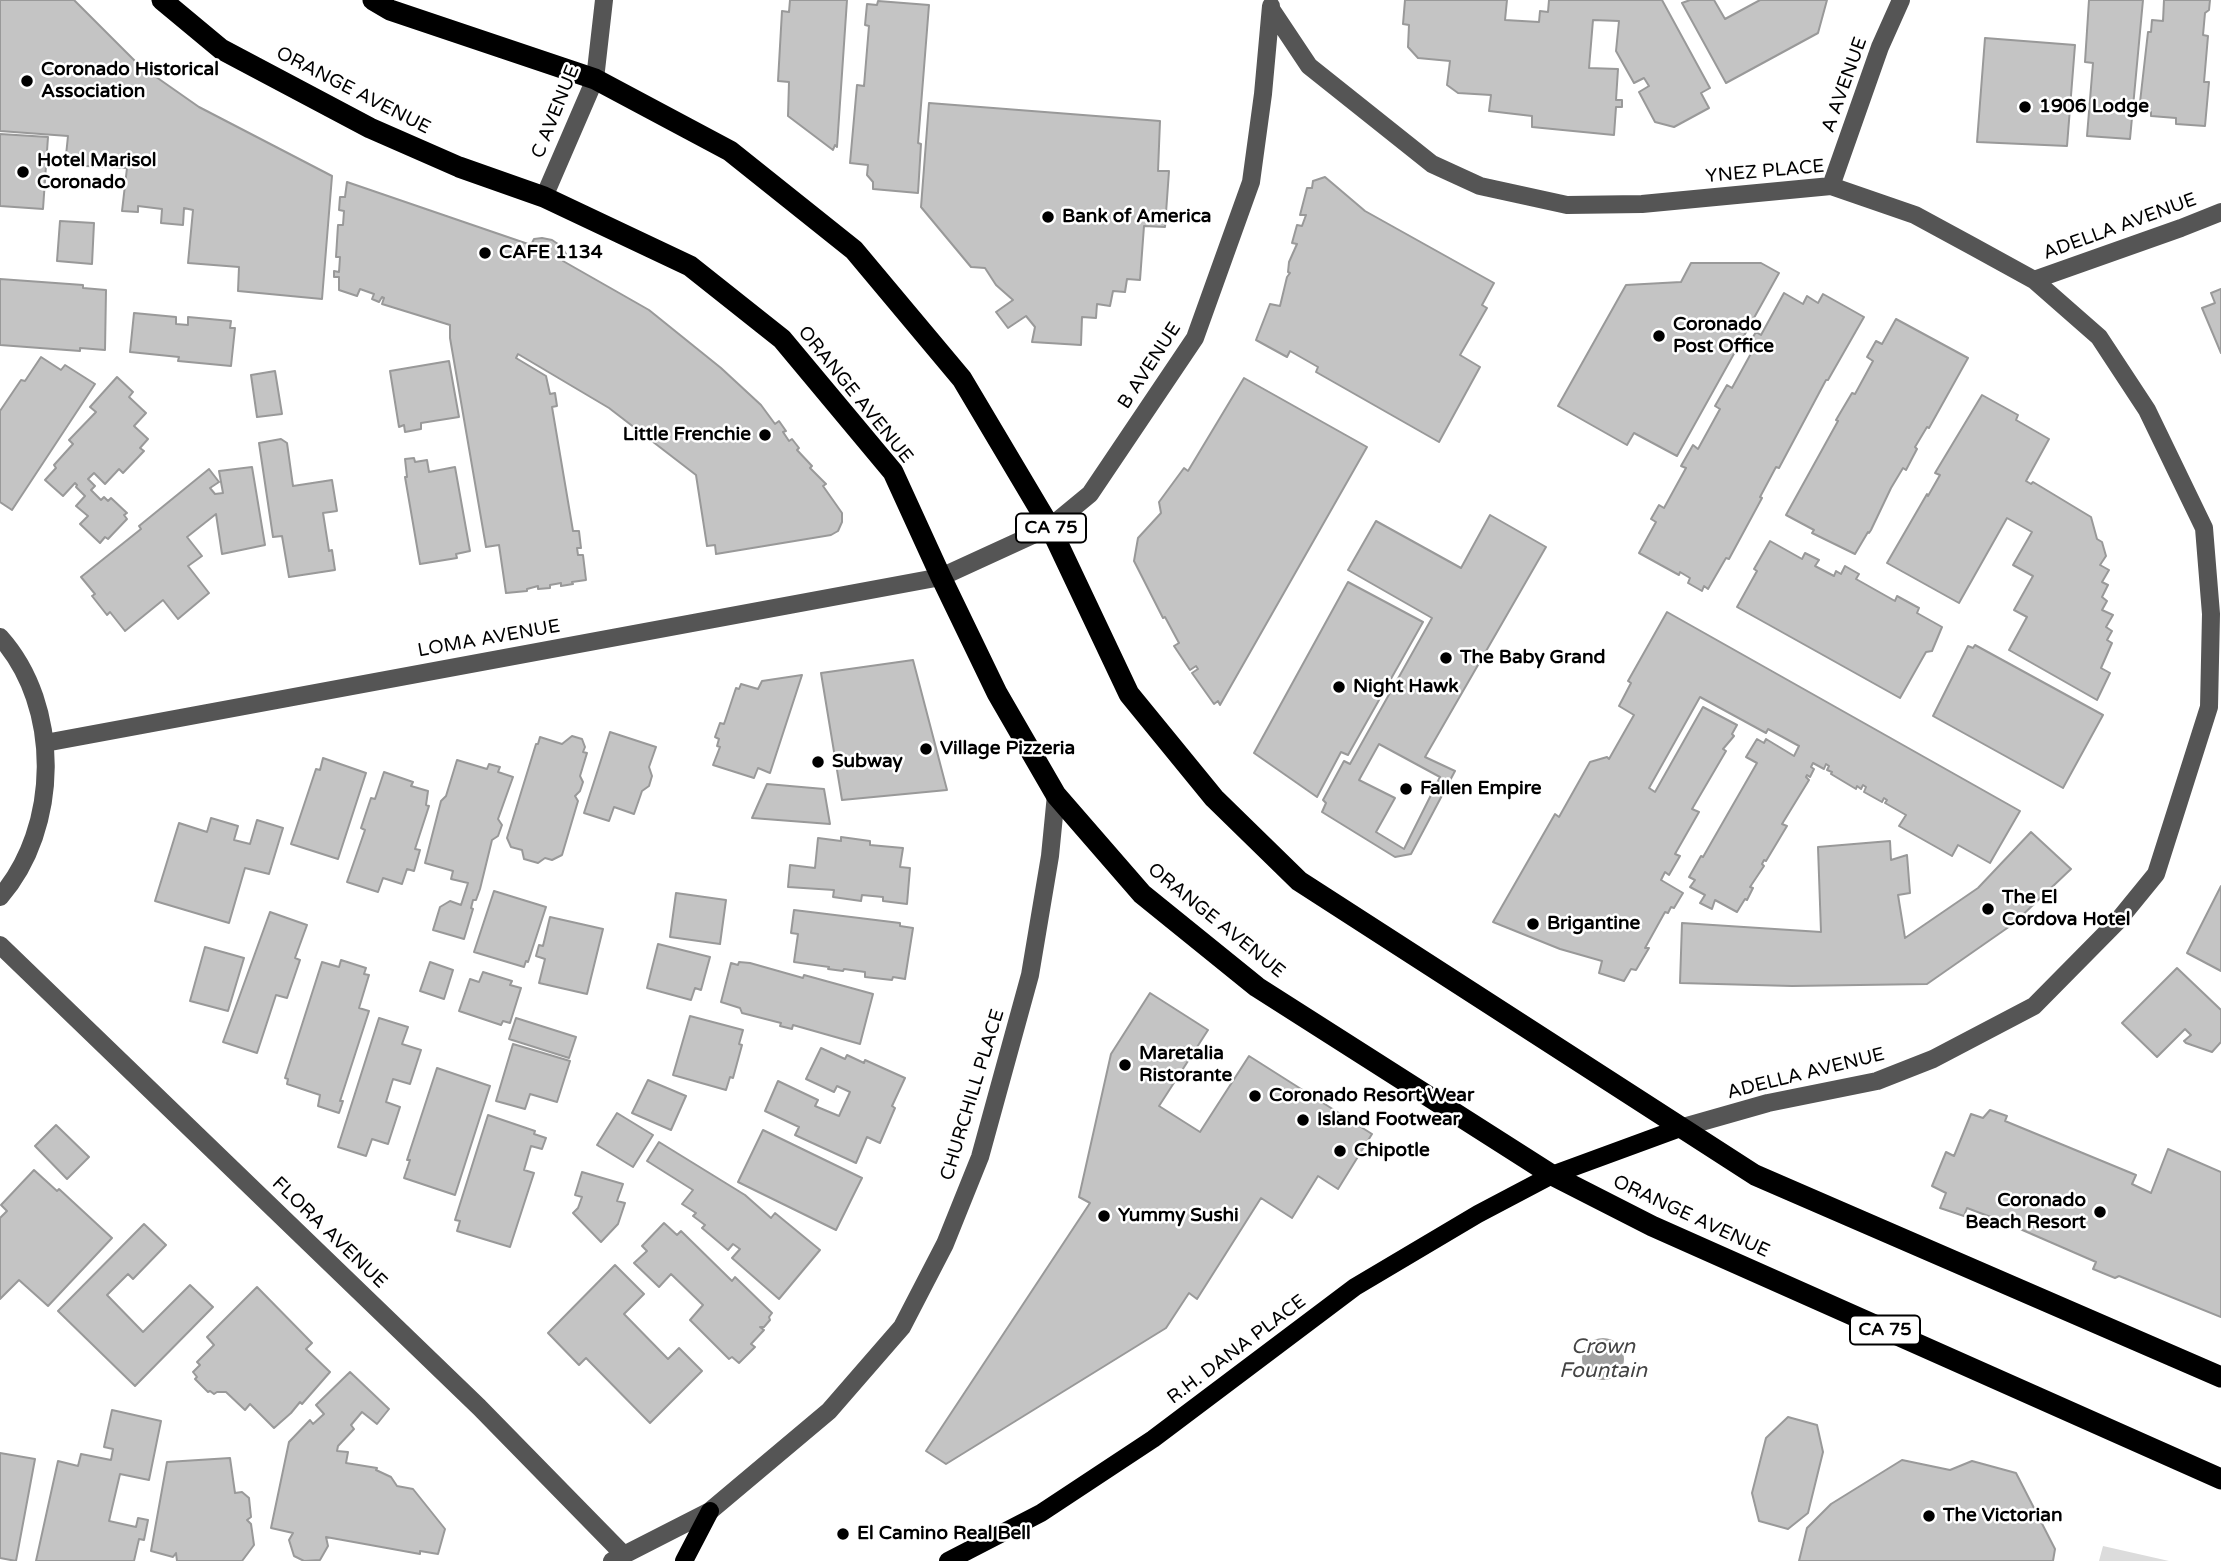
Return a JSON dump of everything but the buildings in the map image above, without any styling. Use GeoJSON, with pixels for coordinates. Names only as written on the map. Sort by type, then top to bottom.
{"type":"FeatureCollection","features":[{"type":"Feature","properties":{"kind":"highway","name":"ORANGE AVENUE"},"geometry":{"type":"LineString","coordinates":[[162,0],[221,49],[370,128],[459,167],[544,197],[690,266],[782,339],[893,472],[997,692],[1056,794],[1142,894],[1257,988],[1552,1175],[1652,1226],[2221,1479]]}},
{"type":"Feature","properties":{"kind":"highway","name":"CA 75"},"geometry":{"type":"LineString","coordinates":[[373,0],[390,10],[595,79],[730,151],[854,250],[962,379],[1050,527],[1129,694],[1214,798],[1299,881],[1755,1175],[2221,1377]]}},
{"type":"Feature","properties":{"kind":"main road","name":"ADELLA AVENUE"},"geometry":{"type":"LineString","coordinates":[[1552,1175],[1680,1128]]}},
{"type":"Feature","properties":{"kind":"main road","name":"R.H. DANA PLACE"},"geometry":{"type":"LineString","coordinates":[[948,1561],[1041,1513],[1153,1439],[1355,1287],[1493,1205],[1552,1175]]}},
{"type":"Feature","properties":{"kind":"main road"},"geometry":{"type":"LineString","coordinates":[[684,1561],[710,1511]]}},
{"type":"Feature","properties":{"kind":"street","name":"C AVENUE"},"geometry":{"type":"LineString","coordinates":[[544,197],[595,79],[604,0]]}},
{"type":"Feature","properties":{"kind":"street","name":"A AVENUE"},"geometry":{"type":"LineString","coordinates":[[1831,186],[1880,47],[1901,0]]}},
{"type":"Feature","properties":{"kind":"street","name":"YNEZ PLACE"},"geometry":{"type":"LineString","coordinates":[[1271,4],[1310,66],[1432,164],[1480,186],[1567,205],[1642,204],[1831,186],[1915,215],[2034,281],[2099,337],[2147,410],[2213,527]]}},
{"type":"Feature","properties":{"kind":"street","name":"B AVENUE"},"geometry":{"type":"LineString","coordinates":[[941,577],[1050,527],[1090,494],[1195,338],[1251,182],[1271,4]]}},
{"type":"Feature","properties":{"kind":"street","name":"ADELLA AVENUE"},"geometry":{"type":"LineString","coordinates":[[2034,281],[2221,212]]}},
{"type":"Feature","properties":{"kind":"street","name":"ADELLA AVENUE"},"geometry":{"type":"LineString","coordinates":[[1680,1128],[1768,1103],[1877,1081],[1933,1059],[2034,1006],[2116,923],[2156,874],[2209,707],[2213,527]]}},
{"type":"Feature","properties":{"kind":"street","name":"LOMA AVENUE"},"geometry":{"type":"LineString","coordinates":[[46,743],[941,577]]}},
{"type":"Feature","properties":{"kind":"street"},"geometry":{"type":"LineString","coordinates":[[0,637],[9,647],[33,693],[46,743],[45,793],[33,841],[10,885],[0,897]]}},
{"type":"Feature","properties":{"kind":"street","name":"CHURCHILL PLACE"},"geometry":{"type":"LineString","coordinates":[[618,1558],[710,1511],[829,1411],[902,1326],[945,1244],[980,1157],[1030,975],[1050,856],[1056,794]]}},
{"type":"Feature","properties":{"kind":"street","name":"FLORA AVENUE"},"geometry":{"type":"LineString","coordinates":[[0,945],[479,1407],[618,1558]]}},
{"type":"Feature","properties":{"kind":"shaded area"},"geometry":{"type":"Polygon","coordinates":[[[2103,1546],[2169,1561],[2099,1561],[2103,1546]]]}},
{"type":"Feature","properties":{"kind":"water","name":"Crown Fountain"},"geometry":{"type":"Polygon","coordinates":[[[1603,1338],[1618,1344],[1624,1359],[1618,1374],[1603,1380],[1588,1374],[1582,1359],[1588,1344],[1603,1338]]]}},
{"type":"Feature","properties":{"kind":"place","name":"Coronado Historical Association"},"geometry":{"type":"Point","coordinates":[27,81]}},
{"type":"Feature","properties":{"kind":"place","name":"1906 Lodge"},"geometry":{"type":"Point","coordinates":[2025,107]}},
{"type":"Feature","properties":{"kind":"place","name":"Hotel Marisol Coronado"},"geometry":{"type":"Point","coordinates":[23,172]}},
{"type":"Feature","properties":{"kind":"place","name":"Bank of America"},"geometry":{"type":"Point","coordinates":[1048,217]}},
{"type":"Feature","properties":{"kind":"place","name":"CAFE 1134"},"geometry":{"type":"Point","coordinates":[485,253]}},
{"type":"Feature","properties":{"kind":"place","name":"Coronado Post Office"},"geometry":{"type":"Point","coordinates":[1659,336]}},
{"type":"Feature","properties":{"kind":"place","name":"Little Frenchie"},"geometry":{"type":"Point","coordinates":[765,435]}},
{"type":"Feature","properties":{"kind":"place","name":"The Baby Grand"},"geometry":{"type":"Point","coordinates":[1446,658]}},
{"type":"Feature","properties":{"kind":"place","name":"Night Hawk"},"geometry":{"type":"Point","coordinates":[1339,687]}},
{"type":"Feature","properties":{"kind":"place","name":"Village Pizzeria"},"geometry":{"type":"Point","coordinates":[926,749]}},
{"type":"Feature","properties":{"kind":"place","name":"Subway"},"geometry":{"type":"Point","coordinates":[818,762]}},
{"type":"Feature","properties":{"kind":"place","name":"Fallen Empire"},"geometry":{"type":"Point","coordinates":[1406,789]}},
{"type":"Feature","properties":{"kind":"place","name":"The El Cordova Hotel"},"geometry":{"type":"Point","coordinates":[1988,909]}},
{"type":"Feature","properties":{"kind":"place","name":"Brigantine"},"geometry":{"type":"Point","coordinates":[1533,924]}},
{"type":"Feature","properties":{"kind":"place","name":"Maretalia Ristorante"},"geometry":{"type":"Point","coordinates":[1125,1065]}},
{"type":"Feature","properties":{"kind":"place","name":"Coronado Resort Wear"},"geometry":{"type":"Point","coordinates":[1255,1096]}},
{"type":"Feature","properties":{"kind":"place","name":"Island Footwear"},"geometry":{"type":"Point","coordinates":[1303,1120]}},
{"type":"Feature","properties":{"kind":"place","name":"Chipotle"},"geometry":{"type":"Point","coordinates":[1340,1151]}},
{"type":"Feature","properties":{"kind":"place","name":"Coronado Beach Resort"},"geometry":{"type":"Point","coordinates":[2100,1212]}},
{"type":"Feature","properties":{"kind":"place","name":"Yummy Sushi"},"geometry":{"type":"Point","coordinates":[1104,1216]}},
{"type":"Feature","properties":{"kind":"place","name":"The Victorian"},"geometry":{"type":"Point","coordinates":[1929,1516]}},
{"type":"Feature","properties":{"kind":"place","name":"El Camino Real Bell"},"geometry":{"type":"Point","coordinates":[843,1534]}}]}
